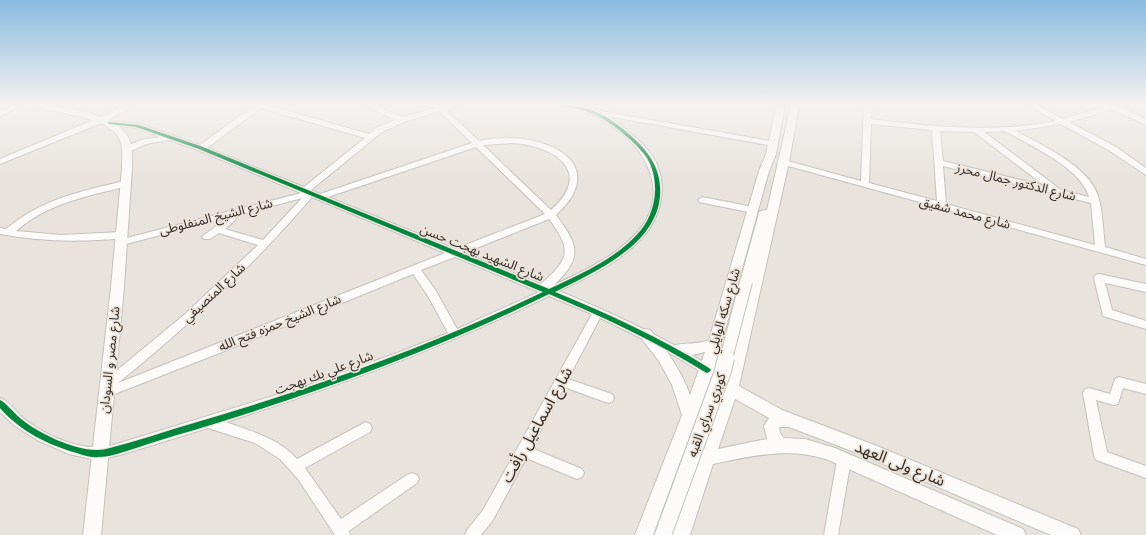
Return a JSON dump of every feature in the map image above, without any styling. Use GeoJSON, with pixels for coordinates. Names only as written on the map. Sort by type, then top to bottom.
{"type":"FeatureCollection","features":[{"type":"Feature","properties":{"kind":"main road","name":"شارع مصر و السودان"},"geometry":{"type":"LineString","coordinates":[[92,535],[99,454],[122,239],[126,150],[124,136],[120,130]]}},
{"type":"Feature","properties":{"kind":"main road","name":"شارع سكه الوايلي"},"geometry":{"type":"LineString","coordinates":[[644,535],[707,370],[764,171],[772,149],[776,130]]}},
{"type":"Feature","properties":{"kind":"main road","name":"شارع سكه الوايلي"},"geometry":{"type":"LineString","coordinates":[[681,535],[731,389],[790,130]]}},
{"type":"Feature","properties":{"kind":"main road","name":"كوبري سراي القبه"},"geometry":{"type":"LineString","coordinates":[[663,535],[723,371],[775,173],[772,149]]}},
{"type":"Feature","properties":{"kind":"main road"},"geometry":{"type":"LineString","coordinates":[[645,334],[664,357],[672,370],[679,384],[690,415]]}},
{"type":"Feature","properties":{"kind":"main road"},"geometry":{"type":"LineString","coordinates":[[677,350],[690,351],[714,344]]}},
{"type":"Feature","properties":{"kind":"main road","name":"شارع ولى العهد"},"geometry":{"type":"LineString","coordinates":[[707,370],[731,389],[778,415],[870,451],[1072,535]]}},
{"type":"Feature","properties":{"kind":"main road"},"geometry":{"type":"LineString","coordinates":[[781,445],[774,439],[771,432],[771,425],[776,420],[792,420]]}},
{"type":"Feature","properties":{"kind":"main road","name":"شارع ولى العهد"},"geometry":{"type":"LineString","coordinates":[[708,458],[781,445],[811,448],[829,453],[1016,535]]}},
{"type":"Feature","properties":{"kind":"street"},"geometry":{"type":"LineString","coordinates":[[0,162],[85,130]]}},
{"type":"Feature","properties":{"kind":"street"},"geometry":{"type":"LineString","coordinates":[[150,130],[201,148],[312,194]]}},
{"type":"Feature","properties":{"kind":"street"},"geometry":{"type":"LineString","coordinates":[[201,148],[226,130]]}},
{"type":"Feature","properties":{"kind":"street"},"geometry":{"type":"LineString","coordinates":[[346,130],[370,137]]}},
{"type":"Feature","properties":{"kind":"street","name":"شارع المنصيفي"},"geometry":{"type":"LineString","coordinates":[[107,388],[213,296],[312,194],[379,130]]}},
{"type":"Feature","properties":{"kind":"street"},"geometry":{"type":"LineString","coordinates":[[463,130],[551,214],[568,239],[570,256],[567,265],[546,291]]}},
{"type":"Feature","properties":{"kind":"street","name":"شارع علي بك بهجت"},"geometry":{"type":"LineString","coordinates":[[99,454],[294,396],[454,335],[595,269],[621,252],[638,238],[649,223],[656,208],[658,178],[653,165],[645,152],[635,141],[620,130]]}},
{"type":"Feature","properties":{"kind":"street"},"geometry":{"type":"LineString","coordinates":[[683,130],[772,149]]}},
{"type":"Feature","properties":{"kind":"street"},"geometry":{"type":"LineString","coordinates":[[865,185],[868,130]]}},
{"type":"Feature","properties":{"kind":"street"},"geometry":{"type":"LineString","coordinates":[[936,130],[942,207]]}},
{"type":"Feature","properties":{"kind":"street"},"geometry":{"type":"LineString","coordinates":[[976,130],[1060,194]]}},
{"type":"Feature","properties":{"kind":"street"},"geometry":{"type":"LineString","coordinates":[[1009,130],[1067,165],[1081,177],[1091,189],[1094,201],[1100,250]]}},
{"type":"Feature","properties":{"kind":"street"},"geometry":{"type":"LineString","coordinates":[[1077,130],[1113,149],[1146,172]]}},
{"type":"Feature","properties":{"kind":"street"},"geometry":{"type":"LineString","coordinates":[[126,150],[149,141],[172,137]]}},
{"type":"Feature","properties":{"kind":"street","name":"شارع الشيخ المنفلوطى"},"geometry":{"type":"LineString","coordinates":[[2,233],[73,238],[122,239],[312,194],[477,144],[506,140],[534,143],[558,153],[572,168],[575,178],[574,187],[566,201],[551,214]]}},
{"type":"Feature","properties":{"kind":"street","name":"شارع محمد شفيق"},"geometry":{"type":"LineString","coordinates":[[784,162],[942,207],[1146,262]]}},
{"type":"Feature","properties":{"kind":"street","name":"شارع الدكتور جمال محرز"},"geometry":{"type":"LineString","coordinates":[[939,162],[1060,194],[1094,201]]}},
{"type":"Feature","properties":{"kind":"street"},"geometry":{"type":"LineString","coordinates":[[2,233],[26,217],[49,205],[72,196],[125,184]]}},
{"type":"Feature","properties":{"kind":"street","name":"شارع الشهيد بهجت حسن"},"geometry":{"type":"LineString","coordinates":[[312,194],[598,312],[677,350],[707,370]]}},
{"type":"Feature","properties":{"kind":"street"},"geometry":{"type":"LineString","coordinates":[[702,200],[753,210]]}},
{"type":"Feature","properties":{"kind":"street"},"geometry":{"type":"LineString","coordinates":[[207,237],[219,230],[236,212]]}},
{"type":"Feature","properties":{"kind":"street","name":"شارع الشيخ حمزه فتح الله"},"geometry":{"type":"LineString","coordinates":[[107,388],[164,370],[452,252],[551,214]]}},
{"type":"Feature","properties":{"kind":"street"},"geometry":{"type":"LineString","coordinates":[[219,230],[264,244]]}},
{"type":"Feature","properties":{"kind":"street"},"geometry":{"type":"LineString","coordinates":[[414,268],[432,294],[454,335]]}},
{"type":"Feature","properties":{"kind":"street"},"geometry":{"type":"LineString","coordinates":[[1146,288],[1099,278],[1107,314],[1146,325]]}},
{"type":"Feature","properties":{"kind":"street","name":"شارع اسماعيل رأفت"},"geometry":{"type":"LineString","coordinates":[[472,535],[488,515],[598,312]]}},
{"type":"Feature","properties":{"kind":"street"},"geometry":{"type":"LineString","coordinates":[[561,381],[608,398]]}},
{"type":"Feature","properties":{"kind":"street"},"geometry":{"type":"LineString","coordinates":[[1146,389],[1119,382],[1114,400],[1089,393],[1101,456],[1146,472]]}},
{"type":"Feature","properties":{"kind":"street"},"geometry":{"type":"LineString","coordinates":[[0,403],[18,422],[40,436],[67,447],[99,454]]}},
{"type":"Feature","properties":{"kind":"street"},"geometry":{"type":"LineString","coordinates":[[208,422],[259,440],[285,455],[303,475],[341,532],[412,479]]}},
{"type":"Feature","properties":{"kind":"street"},"geometry":{"type":"LineString","coordinates":[[295,467],[366,428]]}},
{"type":"Feature","properties":{"kind":"street"},"geometry":{"type":"LineString","coordinates":[[523,451],[577,473]]}},
{"type":"Feature","properties":{"kind":"street"},"geometry":{"type":"LineString","coordinates":[[831,535],[844,460]]}},
{"type":"Feature","properties":{"kind":"cycle path"},"geometry":{"type":"LineString","coordinates":[[149,130],[201,148],[598,312],[667,346],[707,370]]}},
{"type":"Feature","properties":{"kind":"cycle path"},"geometry":{"type":"LineString","coordinates":[[0,403],[19,422],[43,437],[69,448],[83,452],[102,454],[263,405],[356,374],[492,319],[601,265],[625,249],[644,231],[650,221],[657,201],[657,179],[654,168],[645,152],[622,130]]}}]}
